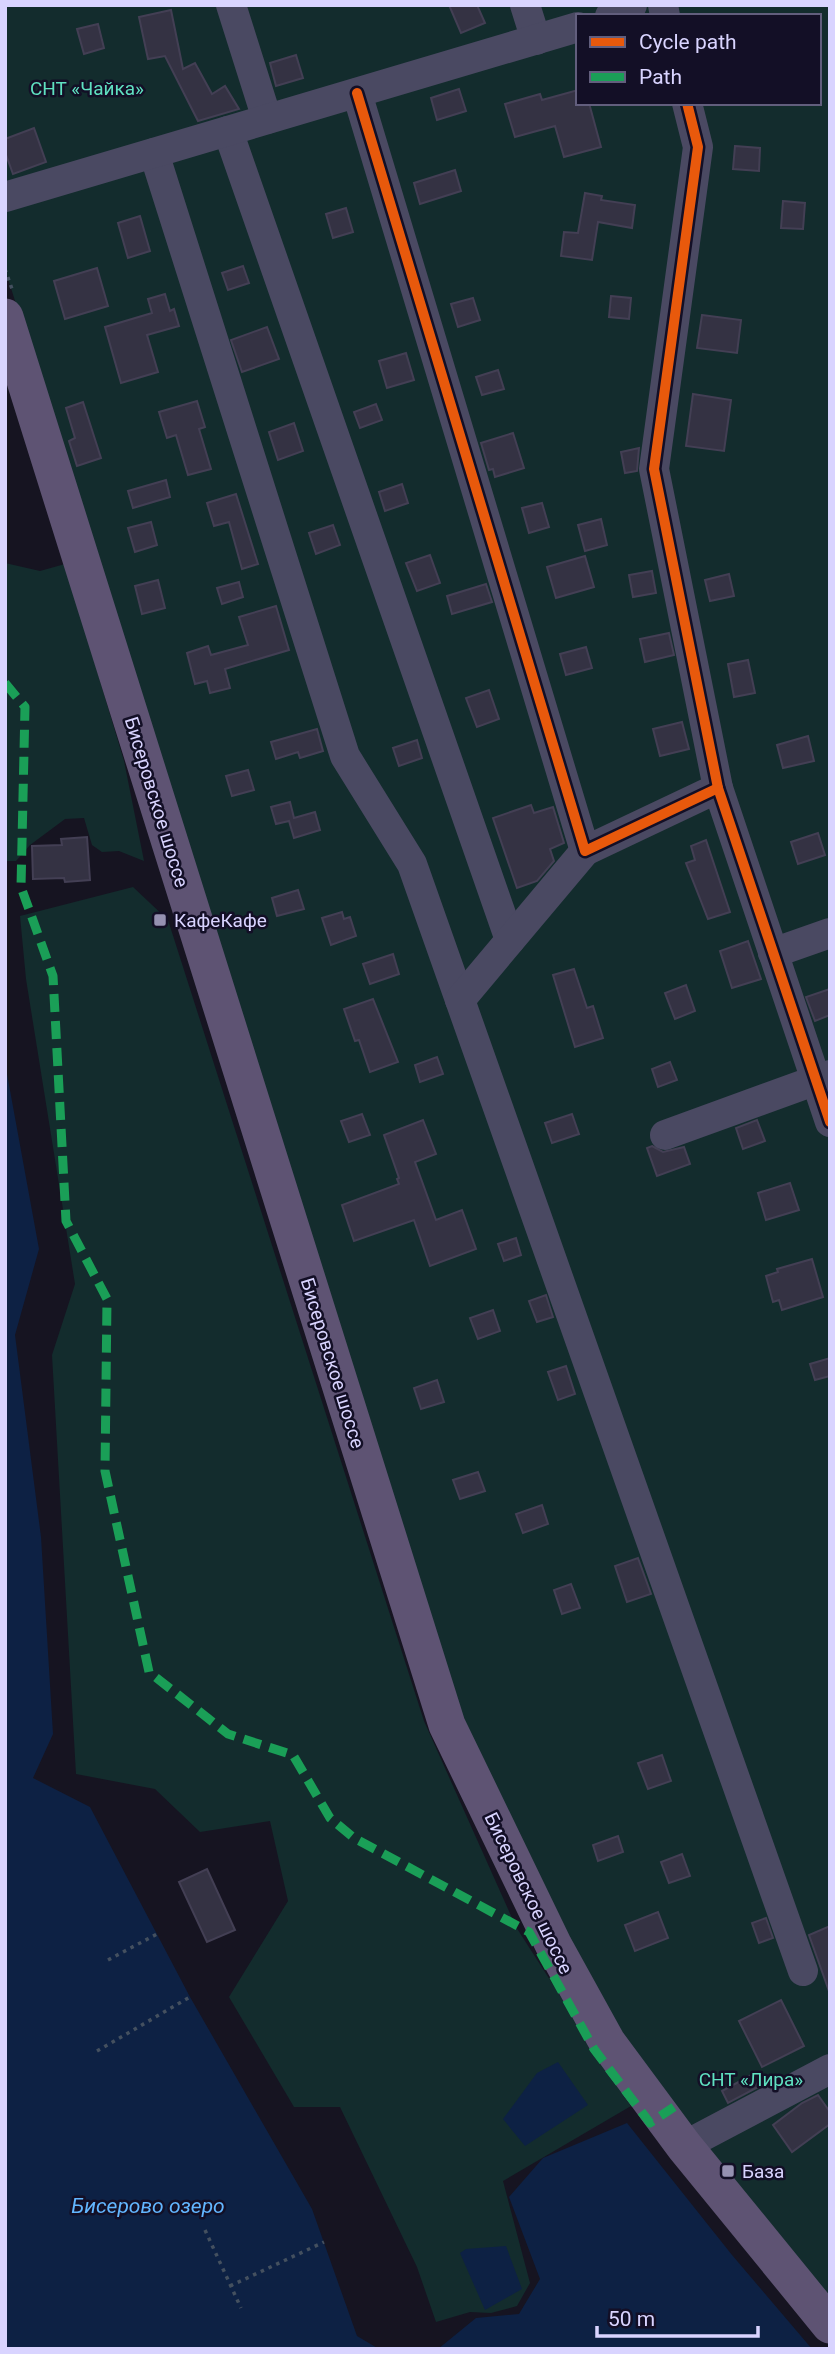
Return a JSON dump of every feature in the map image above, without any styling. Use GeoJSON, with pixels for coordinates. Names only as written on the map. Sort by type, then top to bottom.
{"type":"FeatureCollection","features":[{"type":"Feature","properties":{"kind":"main road","name":"Бисеровское шоссе"},"geometry":{"type":"LineString","coordinates":[[9,306],[447,1725],[554,1947],[600,2030],[684,2146],[830,2325]]}},
{"type":"Feature","properties":{"kind":"street"},"geometry":{"type":"LineString","coordinates":[[231,5],[267,120]]}},
{"type":"Feature","properties":{"kind":"street"},"geometry":{"type":"LineString","coordinates":[[525,5],[536,40]]}},
{"type":"Feature","properties":{"kind":"street"},"geometry":{"type":"LineString","coordinates":[[614,14],[632,5]]}},
{"type":"Feature","properties":{"kind":"street"},"geometry":{"type":"LineString","coordinates":[[5,197],[576,28]]}},
{"type":"Feature","properties":{"kind":"street"},"geometry":{"type":"LineString","coordinates":[[357,93],[585,850]]}},
{"type":"Feature","properties":{"kind":"street"},"geometry":{"type":"LineString","coordinates":[[688,105],[698,147],[654,469],[718,788],[773,953],[823,1078],[830,1122]]}},
{"type":"Feature","properties":{"kind":"street"},"geometry":{"type":"LineString","coordinates":[[228,131],[510,940]]}},
{"type":"Feature","properties":{"kind":"street"},"geometry":{"type":"LineString","coordinates":[[154,153],[345,756],[412,864],[803,1971]]}},
{"type":"Feature","properties":{"kind":"street"},"geometry":{"type":"LineString","coordinates":[[460,1000],[585,850],[718,788]]}},
{"type":"Feature","properties":{"kind":"street"},"geometry":{"type":"LineString","coordinates":[[773,953],[830,933]]}},
{"type":"Feature","properties":{"kind":"street"},"geometry":{"type":"LineString","coordinates":[[665,1135],[823,1078]]}},
{"type":"Feature","properties":{"kind":"street"},"geometry":{"type":"LineString","coordinates":[[684,2146],[830,2069]]}},
{"type":"Feature","properties":{"kind":"path"},"geometry":{"type":"LineString","coordinates":[[5,269],[9,306]]}},
{"type":"Feature","properties":{"kind":"path"},"geometry":{"type":"LineString","coordinates":[[108,1960],[157,1934]]}},
{"type":"Feature","properties":{"kind":"path"},"geometry":{"type":"LineString","coordinates":[[97,2051],[190,1997]]}},
{"type":"Feature","properties":{"kind":"path"},"geometry":{"type":"LineString","coordinates":[[205,2230],[241,2308]]}},
{"type":"Feature","properties":{"kind":"path"},"geometry":{"type":"LineString","coordinates":[[230,2286],[324,2242]]}},
{"type":"Feature","properties":{"kind":"green space"},"geometry":{"type":"Polygon","coordinates":[[[5,5],[830,5],[830,2302],[619,2034],[566,1939],[460,1719],[5,269],[5,5]]]}},
{"type":"Feature","properties":{"kind":"green space"},"geometry":{"type":"Polygon","coordinates":[[[5,563],[40,571],[65,564],[124,761],[144,861],[119,851],[102,852],[92,845],[84,818],[65,819],[30,845],[16,861],[5,861],[5,563]]]}},
{"type":"Feature","properties":{"kind":"green space"},"geometry":{"type":"Polygon","coordinates":[[[133,887],[168,920],[424,1721],[516,1927],[631,2106],[503,2181],[530,2283],[517,2306],[491,2313],[470,2312],[436,2322],[417,2267],[340,2107],[294,2107],[229,1997],[288,1901],[270,1821],[200,1832],[155,1789],[76,1774],[52,1355],[75,1284],[26,979],[20,916],[133,887]]]}},
{"type":"Feature","properties":{"kind":"water","name":"Бисерово озеро"},"geometry":{"type":"Polygon","coordinates":[[[5,1063],[39,1249],[15,1335],[41,1537],[53,1734],[33,1778],[90,1807],[190,1997],[312,2209],[357,2336],[379,2349],[5,2349],[5,1063]]]}},
{"type":"Feature","properties":{"kind":"water"},"geometry":{"type":"Polygon","coordinates":[[[558,2062],[588,2105],[525,2146],[503,2119],[537,2073],[558,2062]]]}},
{"type":"Feature","properties":{"kind":"water"},"geometry":{"type":"Polygon","coordinates":[[[627,2123],[732,2255],[812,2349],[438,2349],[476,2318],[519,2314],[540,2279],[509,2197],[543,2158],[627,2123]]]}},
{"type":"Feature","properties":{"kind":"water"},"geometry":{"type":"Polygon","coordinates":[[[506,2246],[522,2289],[485,2310],[460,2253],[466,2249],[506,2246]]]}},
{"type":"Feature","properties":{"kind":"building"},"geometry":{"type":"Polygon","coordinates":[[[449,5],[477,5],[485,23],[461,33],[449,5]]]}},
{"type":"Feature","properties":{"kind":"building"},"geometry":{"type":"Polygon","coordinates":[[[171,10],[183,69],[195,63],[212,94],[225,86],[239,109],[198,121],[165,56],[148,59],[139,17],[171,10]]]}},
{"type":"Feature","properties":{"kind":"building"},"geometry":{"type":"Polygon","coordinates":[[[98,24],[104,48],[84,54],[77,29],[98,24]]]}},
{"type":"Feature","properties":{"kind":"building"},"geometry":{"type":"Polygon","coordinates":[[[296,55],[303,78],[276,86],[270,63],[296,55]]]}},
{"type":"Feature","properties":{"kind":"building"},"geometry":{"type":"Polygon","coordinates":[[[459,89],[466,111],[437,120],[431,98],[459,89]]]}},
{"type":"Feature","properties":{"kind":"building"},"geometry":{"type":"Polygon","coordinates":[[[576,91],[576,105],[590,105],[601,147],[564,157],[555,126],[515,137],[505,104],[540,94],[542,100],[576,91]]]}},
{"type":"Feature","properties":{"kind":"building"},"geometry":{"type":"Polygon","coordinates":[[[34,128],[46,162],[13,174],[5,152],[5,139],[34,128]]]}},
{"type":"Feature","properties":{"kind":"building"},"geometry":{"type":"Polygon","coordinates":[[[735,146],[760,148],[759,171],[733,169],[735,146]]]}},
{"type":"Feature","properties":{"kind":"building"},"geometry":{"type":"Polygon","coordinates":[[[455,170],[461,191],[420,204],[414,183],[455,170]]]}},
{"type":"Feature","properties":{"kind":"building"},"geometry":{"type":"Polygon","coordinates":[[[585,193],[602,196],[601,200],[635,205],[632,228],[598,222],[592,260],[561,256],[564,232],[578,233],[585,193]]]}},
{"type":"Feature","properties":{"kind":"building"},"geometry":{"type":"Polygon","coordinates":[[[783,201],[805,203],[803,229],[781,228],[783,201]]]}},
{"type":"Feature","properties":{"kind":"building"},"geometry":{"type":"Polygon","coordinates":[[[346,208],[353,232],[333,238],[326,214],[346,208]]]}},
{"type":"Feature","properties":{"kind":"building"},"geometry":{"type":"Polygon","coordinates":[[[140,216],[150,251],[128,258],[118,223],[140,216]]]}},
{"type":"Feature","properties":{"kind":"building"},"geometry":{"type":"Polygon","coordinates":[[[243,266],[249,283],[228,290],[222,273],[243,266]]]}},
{"type":"Feature","properties":{"kind":"building"},"geometry":{"type":"Polygon","coordinates":[[[97,268],[108,306],[65,319],[54,281],[97,268]]]}},
{"type":"Feature","properties":{"kind":"building"},"geometry":{"type":"Polygon","coordinates":[[[165,294],[170,311],[174,309],[179,326],[147,335],[158,372],[121,383],[105,327],[152,313],[148,299],[165,294]]]}},
{"type":"Feature","properties":{"kind":"building"},"geometry":{"type":"Polygon","coordinates":[[[611,296],[631,298],[629,319],[609,317],[611,296]]]}},
{"type":"Feature","properties":{"kind":"building"},"geometry":{"type":"Polygon","coordinates":[[[473,298],[480,320],[458,327],[451,304],[473,298]]]}},
{"type":"Feature","properties":{"kind":"building"},"geometry":{"type":"Polygon","coordinates":[[[702,315],[741,320],[737,353],[697,348],[702,315]]]}},
{"type":"Feature","properties":{"kind":"building"},"geometry":{"type":"Polygon","coordinates":[[[267,327],[279,359],[242,372],[231,340],[267,327]]]}},
{"type":"Feature","properties":{"kind":"building"},"geometry":{"type":"Polygon","coordinates":[[[406,353],[414,380],[387,388],[379,361],[406,353]]]}},
{"type":"Feature","properties":{"kind":"building"},"geometry":{"type":"Polygon","coordinates":[[[498,370],[504,389],[482,395],[476,377],[498,370]]]}},
{"type":"Feature","properties":{"kind":"building"},"geometry":{"type":"Polygon","coordinates":[[[693,394],[731,400],[724,451],[686,446],[693,394]]]}},
{"type":"Feature","properties":{"kind":"building"},"geometry":{"type":"Polygon","coordinates":[[[197,401],[205,427],[199,429],[211,469],[188,475],[176,435],[167,438],[159,412],[197,401]]]}},
{"type":"Feature","properties":{"kind":"building"},"geometry":{"type":"Polygon","coordinates":[[[83,402],[101,458],[77,466],[69,441],[75,438],[66,408],[83,402]]]}},
{"type":"Feature","properties":{"kind":"building"},"geometry":{"type":"Polygon","coordinates":[[[376,404],[382,420],[360,428],[354,412],[376,404]]]}},
{"type":"Feature","properties":{"kind":"building"},"geometry":{"type":"Polygon","coordinates":[[[294,423],[303,451],[278,460],[269,432],[294,423]]]}},
{"type":"Feature","properties":{"kind":"building"},"geometry":{"type":"Polygon","coordinates":[[[513,433],[524,468],[495,477],[493,469],[489,470],[481,443],[513,433]]]}},
{"type":"Feature","properties":{"kind":"building"},"geometry":{"type":"Polygon","coordinates":[[[639,448],[637,471],[625,473],[621,452],[639,448]]]}},
{"type":"Feature","properties":{"kind":"building"},"geometry":{"type":"Polygon","coordinates":[[[166,480],[170,497],[133,508],[128,491],[166,480]]]}},
{"type":"Feature","properties":{"kind":"building"},"geometry":{"type":"Polygon","coordinates":[[[402,484],[408,503],[385,511],[379,492],[402,484]]]}},
{"type":"Feature","properties":{"kind":"building"},"geometry":{"type":"Polygon","coordinates":[[[236,494],[258,564],[242,569],[229,522],[214,526],[207,503],[236,494]]]}},
{"type":"Feature","properties":{"kind":"building"},"geometry":{"type":"Polygon","coordinates":[[[542,503],[549,527],[529,533],[522,508],[542,503]]]}},
{"type":"Feature","properties":{"kind":"building"},"geometry":{"type":"Polygon","coordinates":[[[601,519],[607,545],[585,551],[578,525],[601,519]]]}},
{"type":"Feature","properties":{"kind":"building"},"geometry":{"type":"Polygon","coordinates":[[[151,522],[157,545],[135,552],[128,528],[151,522]]]}},
{"type":"Feature","properties":{"kind":"building"},"geometry":{"type":"Polygon","coordinates":[[[333,525],[340,545],[316,554],[309,533],[333,525]]]}},
{"type":"Feature","properties":{"kind":"building"},"geometry":{"type":"Polygon","coordinates":[[[430,555],[440,583],[417,591],[406,563],[430,555]]]}},
{"type":"Feature","properties":{"kind":"building"},"geometry":{"type":"Polygon","coordinates":[[[585,556],[594,587],[556,598],[547,567],[585,556]]]}},
{"type":"Feature","properties":{"kind":"building"},"geometry":{"type":"Polygon","coordinates":[[[652,571],[656,593],[633,597],[629,575],[652,571]]]}},
{"type":"Feature","properties":{"kind":"building"},"geometry":{"type":"Polygon","coordinates":[[[729,574],[734,596],[710,601],[705,580],[729,574]]]}},
{"type":"Feature","properties":{"kind":"building"},"geometry":{"type":"Polygon","coordinates":[[[158,580],[165,608],[142,614],[135,586],[158,580]]]}},
{"type":"Feature","properties":{"kind":"building"},"geometry":{"type":"Polygon","coordinates":[[[239,582],[243,597],[222,604],[217,588],[239,582]]]}},
{"type":"Feature","properties":{"kind":"building"},"geometry":{"type":"Polygon","coordinates":[[[486,584],[492,602],[452,614],[447,596],[486,584]]]}},
{"type":"Feature","properties":{"kind":"building"},"geometry":{"type":"Polygon","coordinates":[[[276,606],[289,650],[225,669],[230,688],[210,693],[207,681],[195,684],[187,653],[208,646],[211,655],[248,645],[239,617],[276,606]]]}},
{"type":"Feature","properties":{"kind":"building"},"geometry":{"type":"Polygon","coordinates":[[[669,633],[674,655],[645,662],[640,639],[669,633]]]}},
{"type":"Feature","properties":{"kind":"building"},"geometry":{"type":"Polygon","coordinates":[[[586,647],[592,668],[566,675],[560,654],[586,647]]]}},
{"type":"Feature","properties":{"kind":"building"},"geometry":{"type":"Polygon","coordinates":[[[748,660],[755,693],[734,697],[728,664],[748,660]]]}},
{"type":"Feature","properties":{"kind":"building"},"geometry":{"type":"Polygon","coordinates":[[[489,690],[499,719],[477,727],[466,698],[489,690]]]}},
{"type":"Feature","properties":{"kind":"building"},"geometry":{"type":"Polygon","coordinates":[[[682,722],[689,749],[660,756],[653,729],[682,722]]]}},
{"type":"Feature","properties":{"kind":"building"},"geometry":{"type":"Polygon","coordinates":[[[317,729],[323,751],[300,758],[298,752],[276,759],[271,742],[317,729]]]}},
{"type":"Feature","properties":{"kind":"building"},"geometry":{"type":"Polygon","coordinates":[[[808,736],[814,761],[783,768],[777,745],[808,736]]]}},
{"type":"Feature","properties":{"kind":"building"},"geometry":{"type":"Polygon","coordinates":[[[417,740],[422,758],[399,766],[393,748],[417,740]]]}},
{"type":"Feature","properties":{"kind":"building"},"geometry":{"type":"Polygon","coordinates":[[[248,770],[254,790],[232,796],[226,776],[248,770]]]}},
{"type":"Feature","properties":{"kind":"building"},"geometry":{"type":"Polygon","coordinates":[[[290,802],[294,818],[315,812],[320,830],[294,838],[289,821],[276,824],[271,807],[290,802]]]}},
{"type":"Feature","properties":{"kind":"building"},"geometry":{"type":"Polygon","coordinates":[[[531,805],[534,813],[553,807],[564,843],[550,849],[554,861],[537,881],[517,888],[493,818],[531,805]]]}},
{"type":"Feature","properties":{"kind":"building"},"geometry":{"type":"Polygon","coordinates":[[[818,833],[825,855],[798,864],[791,842],[818,833]]]}},
{"type":"Feature","properties":{"kind":"building"},"geometry":{"type":"Polygon","coordinates":[[[87,837],[90,880],[65,882],[64,878],[33,879],[32,846],[62,845],[61,839],[87,837]]]}},
{"type":"Feature","properties":{"kind":"building"},"geometry":{"type":"Polygon","coordinates":[[[706,840],[730,912],[708,919],[686,863],[695,860],[691,846],[706,840]]]}},
{"type":"Feature","properties":{"kind":"building"},"geometry":{"type":"Polygon","coordinates":[[[298,890],[304,909],[277,916],[272,898],[298,890]]]}},
{"type":"Feature","properties":{"kind":"building"},"geometry":{"type":"Polygon","coordinates":[[[342,912],[344,919],[350,917],[356,936],[331,945],[322,918],[342,912]]]}},
{"type":"Feature","properties":{"kind":"building"},"geometry":{"type":"Polygon","coordinates":[[[748,941],[761,979],[732,988],[720,951],[748,941]]]}},
{"type":"Feature","properties":{"kind":"building"},"geometry":{"type":"Polygon","coordinates":[[[393,954],[399,974],[370,984],[363,964],[393,954]]]}},
{"type":"Feature","properties":{"kind":"building"},"geometry":{"type":"Polygon","coordinates":[[[574,969],[587,1008],[593,1006],[603,1038],[575,1047],[553,975],[574,969]]]}},
{"type":"Feature","properties":{"kind":"building"},"geometry":{"type":"Polygon","coordinates":[[[686,985],[695,1011],[675,1019],[665,993],[686,985]]]}},
{"type":"Feature","properties":{"kind":"building"},"geometry":{"type":"Polygon","coordinates":[[[830,989],[830,1015],[815,1021],[806,997],[830,989]]]}},
{"type":"Feature","properties":{"kind":"building"},"geometry":{"type":"Polygon","coordinates":[[[373,999],[398,1062],[370,1072],[344,1009],[373,999]]]}},
{"type":"Feature","properties":{"kind":"building"},"geometry":{"type":"Polygon","coordinates":[[[437,1057],[443,1074],[420,1082],[415,1065],[437,1057]]]}},
{"type":"Feature","properties":{"kind":"building"},"geometry":{"type":"Polygon","coordinates":[[[670,1062],[677,1080],[658,1087],[652,1069],[670,1062]]]}},
{"type":"Feature","properties":{"kind":"building"},"geometry":{"type":"Polygon","coordinates":[[[362,1114],[370,1135],[349,1142],[341,1121],[362,1114]]]}},
{"type":"Feature","properties":{"kind":"building"},"geometry":{"type":"Polygon","coordinates":[[[572,1114],[579,1134],[552,1143],[545,1123],[572,1114]]]}},
{"type":"Feature","properties":{"kind":"building"},"geometry":{"type":"Polygon","coordinates":[[[423,1120],[436,1154],[415,1162],[436,1220],[462,1210],[476,1249],[430,1266],[414,1220],[354,1241],[342,1205],[399,1184],[384,1135],[423,1120]]]}},
{"type":"Feature","properties":{"kind":"building"},"geometry":{"type":"Polygon","coordinates":[[[757,1120],[765,1141],[743,1149],[736,1128],[757,1120]]]}},
{"type":"Feature","properties":{"kind":"building"},"geometry":{"type":"Polygon","coordinates":[[[652,1146],[663,1152],[684,1147],[690,1164],[657,1176],[647,1148],[652,1146]]]}},
{"type":"Feature","properties":{"kind":"building"},"geometry":{"type":"Polygon","coordinates":[[[790,1183],[799,1210],[766,1220],[758,1193],[790,1183]]]}},
{"type":"Feature","properties":{"kind":"building"},"geometry":{"type":"Polygon","coordinates":[[[516,1238],[521,1255],[504,1261],[498,1244],[516,1238]]]}},
{"type":"Feature","properties":{"kind":"building"},"geometry":{"type":"Polygon","coordinates":[[[812,1259],[823,1297],[782,1310],[779,1300],[773,1302],[766,1276],[778,1272],[777,1269],[812,1259]]]}},
{"type":"Feature","properties":{"kind":"building"},"geometry":{"type":"Polygon","coordinates":[[[546,1295],[553,1317],[537,1322],[529,1301],[546,1295]]]}},
{"type":"Feature","properties":{"kind":"building"},"geometry":{"type":"Polygon","coordinates":[[[493,1310],[500,1331],[478,1339],[470,1318],[493,1310]]]}},
{"type":"Feature","properties":{"kind":"building"},"geometry":{"type":"Polygon","coordinates":[[[830,1358],[830,1376],[815,1380],[810,1364],[830,1358]]]}},
{"type":"Feature","properties":{"kind":"building"},"geometry":{"type":"Polygon","coordinates":[[[566,1366],[575,1394],[558,1400],[548,1372],[566,1366]]]}},
{"type":"Feature","properties":{"kind":"building"},"geometry":{"type":"Polygon","coordinates":[[[437,1380],[444,1402],[421,1409],[414,1388],[437,1380]]]}},
{"type":"Feature","properties":{"kind":"building"},"geometry":{"type":"Polygon","coordinates":[[[478,1472],[485,1491],[460,1499],[453,1480],[478,1472]]]}},
{"type":"Feature","properties":{"kind":"building"},"geometry":{"type":"Polygon","coordinates":[[[542,1505],[548,1524],[523,1533],[516,1514],[542,1505]]]}},
{"type":"Feature","properties":{"kind":"building"},"geometry":{"type":"Polygon","coordinates":[[[638,1558],[651,1594],[627,1602],[615,1566],[638,1558]]]}},
{"type":"Feature","properties":{"kind":"building"},"geometry":{"type":"Polygon","coordinates":[[[571,1584],[580,1608],[562,1614],[554,1590],[571,1584]]]}},
{"type":"Feature","properties":{"kind":"building"},"geometry":{"type":"Polygon","coordinates":[[[662,1755],[671,1781],[648,1789],[638,1763],[662,1755]]]}},
{"type":"Feature","properties":{"kind":"building"},"geometry":{"type":"Polygon","coordinates":[[[618,1836],[623,1852],[598,1861],[593,1845],[618,1836]]]}},
{"type":"Feature","properties":{"kind":"building"},"geometry":{"type":"Polygon","coordinates":[[[682,1854],[690,1876],[669,1883],[661,1862],[682,1854]]]}},
{"type":"Feature","properties":{"kind":"building"},"geometry":{"type":"Polygon","coordinates":[[[207,1869],[235,1930],[207,1942],[179,1882],[207,1869]]]}},
{"type":"Feature","properties":{"kind":"building"},"geometry":{"type":"Polygon","coordinates":[[[658,1912],[668,1938],[635,1951],[625,1925],[658,1912]]]}},
{"type":"Feature","properties":{"kind":"building"},"geometry":{"type":"Polygon","coordinates":[[[766,1918],[773,1938],[759,1943],[752,1923],[766,1918]]]}},
{"type":"Feature","properties":{"kind":"building"},"geometry":{"type":"Polygon","coordinates":[[[830,1926],[830,1994],[809,1935],[830,1926]]]}},
{"type":"Feature","properties":{"kind":"building"},"geometry":{"type":"Polygon","coordinates":[[[781,2000],[804,2046],[762,2067],[739,2021],[781,2000]]]}},
{"type":"Feature","properties":{"kind":"building"},"geometry":{"type":"Polygon","coordinates":[[[751,2075],[758,2087],[728,2103],[722,2091],[751,2075]]]}},
{"type":"Feature","properties":{"kind":"building"},"geometry":{"type":"Polygon","coordinates":[[[818,2095],[830,2112],[830,2124],[792,2152],[773,2125],[802,2103],[818,2095]]]}},
{"type":"Feature","properties":{"kind":"marked path"},"geometry":{"type":"LineString","coordinates":[[5,683],[25,707],[21,887],[53,976],[66,1221],[107,1299],[105,1471],[149,1672],[228,1734],[293,1755],[330,1818],[354,1838],[529,1932],[594,2049],[650,2123],[674,2107]]}},
{"type":"Feature","properties":{"kind":"cycle path"},"geometry":{"type":"LineString","coordinates":[[357,93],[585,851],[718,788]]}},
{"type":"Feature","properties":{"kind":"cycle path"},"geometry":{"type":"LineString","coordinates":[[688,105],[698,147],[654,469],[718,788],[830,1122]]}},
{"type":"Feature","properties":{"kind":"place","name":"КафеКафе"},"geometry":{"type":"Point","coordinates":[160,920]}},
{"type":"Feature","properties":{"kind":"place","name":"База"},"geometry":{"type":"Point","coordinates":[728,2171]}},
{"type":"Feature","properties":{"kind":"park label","name":"СНТ «Чайка»"},"geometry":{"type":"Point","coordinates":[87,88]}},
{"type":"Feature","properties":{"kind":"park label","name":"СНТ «Лира»"},"geometry":{"type":"Point","coordinates":[751,2079]}}]}
